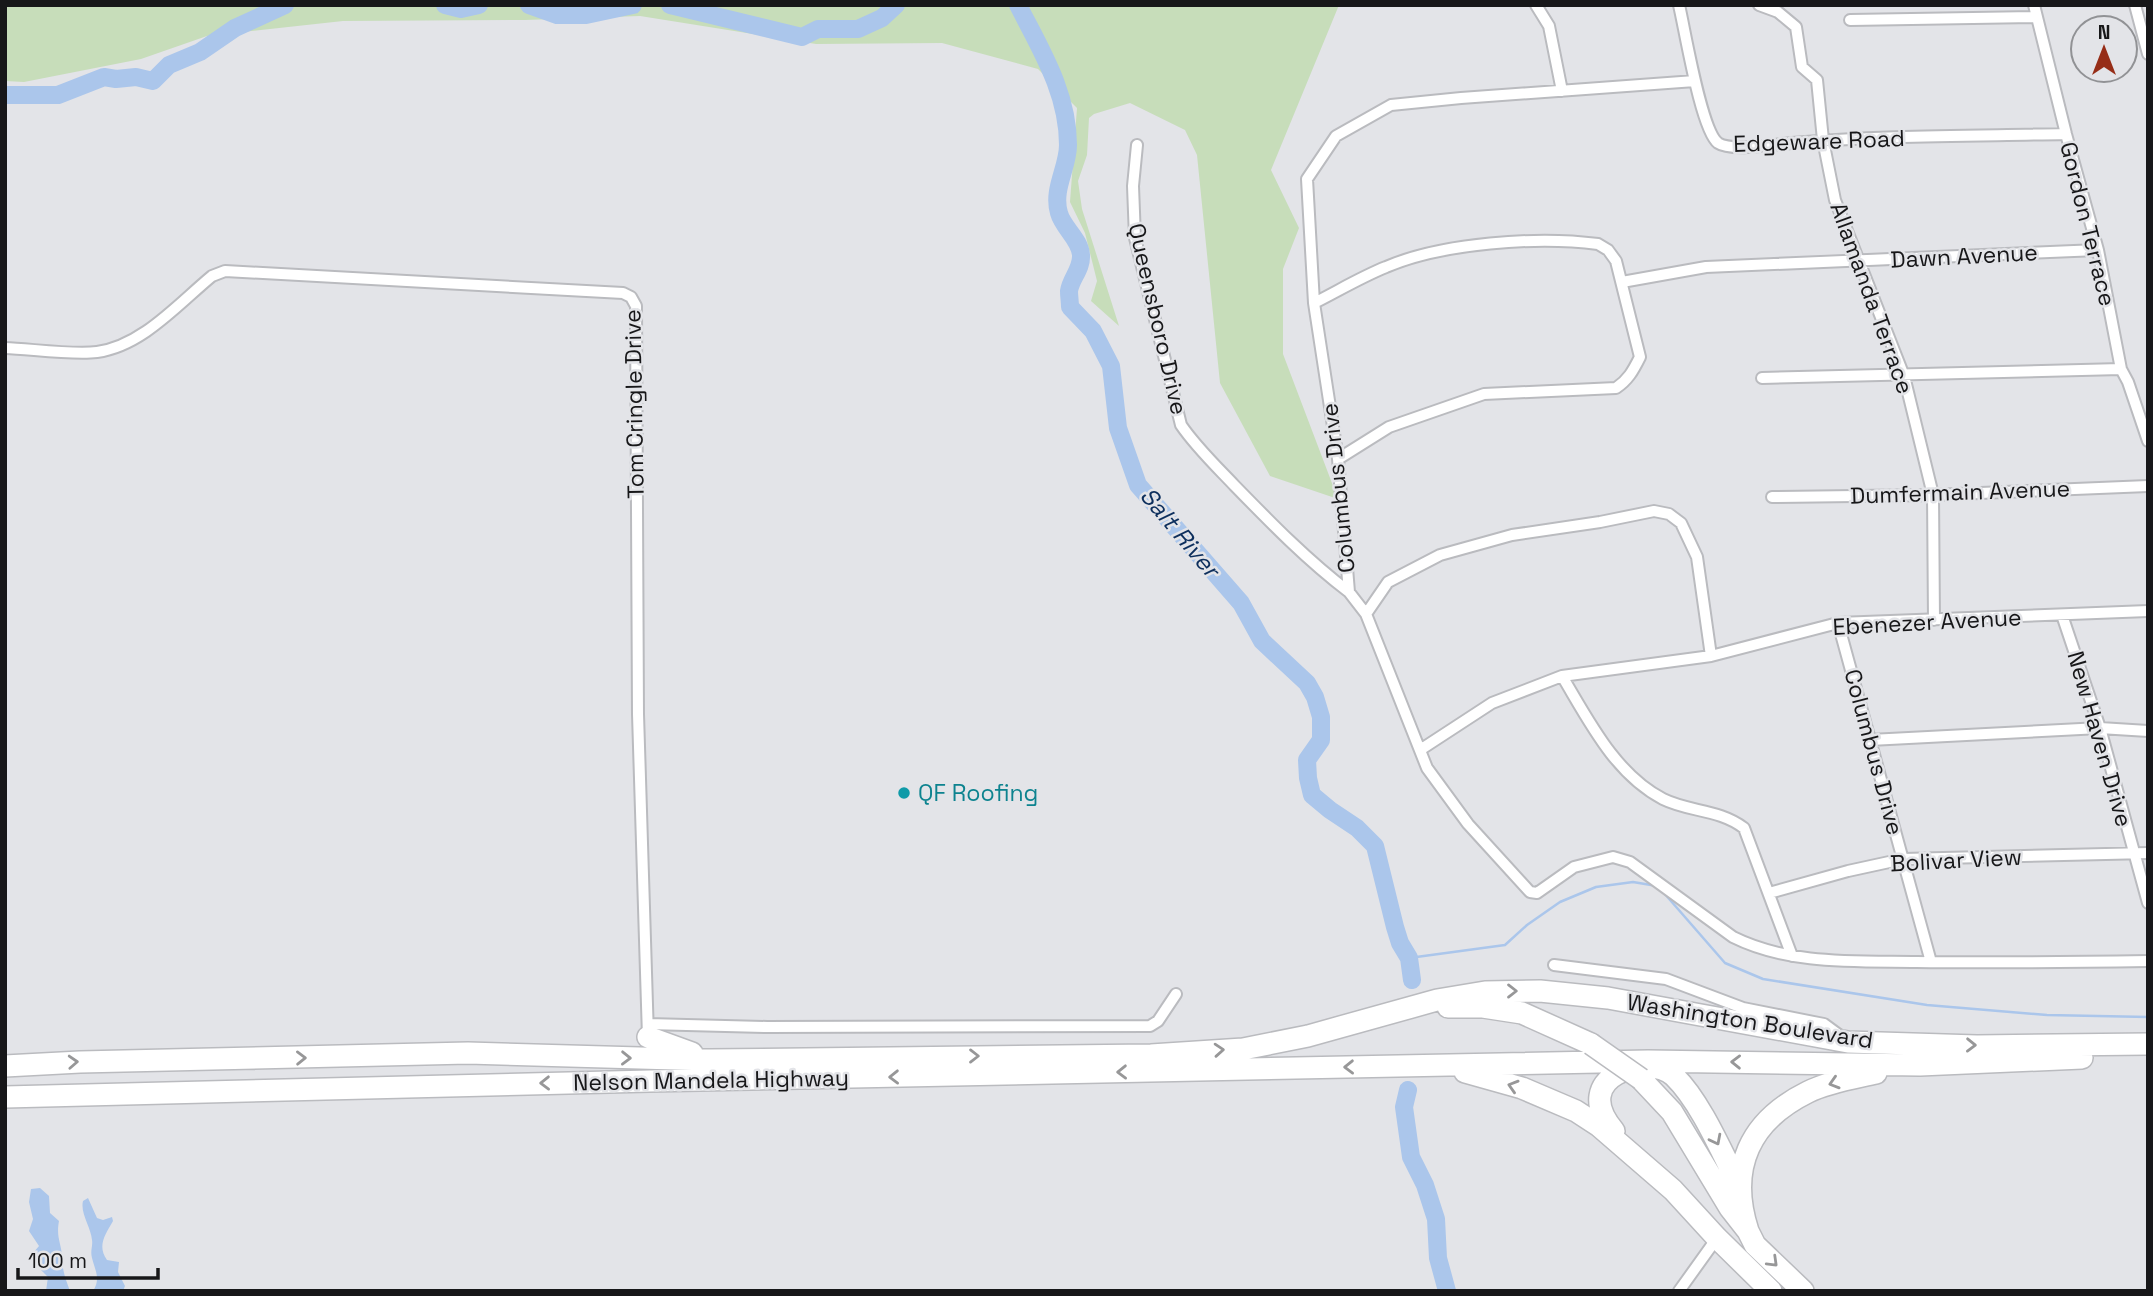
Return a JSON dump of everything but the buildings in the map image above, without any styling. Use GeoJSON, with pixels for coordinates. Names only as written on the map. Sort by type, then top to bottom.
{"type":"FeatureCollection","features":[{"type":"Feature","properties":{"kind":"highway","name":"Washington Boulevard"},"geometry":{"type":"LineString","coordinates":[[1398,1012],[1468,993],[1540,991],[1608,998],[1848,1042],[1977,1046],[2148,1044]]}},
{"type":"Feature","properties":{"kind":"highway"},"geometry":{"type":"LineString","coordinates":[[1398,1012],[1440,1007],[1483,1007],[1522,1013],[1591,1044],[1641,1079],[1672,1112],[1730,1208],[1748,1231]]}},
{"type":"Feature","properties":{"kind":"highway","name":"Nelson Mandela Highway"},"geometry":{"type":"LineString","coordinates":[[5,1066],[468,1054],[710,1060],[1151,1055],[1243,1049],[1308,1036],[1398,1012]]}},
{"type":"Feature","properties":{"kind":"highway"},"geometry":{"type":"LineString","coordinates":[[648,1031],[710,1060]]}},
{"type":"Feature","properties":{"kind":"highway","name":"Washington Boulevard"},"geometry":{"type":"LineString","coordinates":[[1418,1066],[1648,1061],[1920,1065],[2148,1057]]}},
{"type":"Feature","properties":{"kind":"highway"},"geometry":{"type":"LineString","coordinates":[[1802,1291],[1755,1245],[1748,1231],[1740,1188],[1745,1157],[1752,1141],[1764,1123],[1808,1091],[1849,1079],[1920,1065]]}},
{"type":"Feature","properties":{"kind":"highway"},"geometry":{"type":"LineString","coordinates":[[1418,1066],[1470,1073],[1544,1097],[1588,1118],[1673,1190],[1771,1291]]}},
{"type":"Feature","properties":{"kind":"highway","name":"Nelson Mandela Highway"},"geometry":{"type":"LineString","coordinates":[[5,1097],[636,1081],[1418,1066]]}},
{"type":"Feature","properties":{"kind":"highway"},"geometry":{"type":"LineString","coordinates":[[1635,1157],[1605,1120],[1598,1105],[1598,1097],[1612,1076],[1635,1068],[1656,1068],[1673,1074],[1688,1093],[1740,1188]]}},
{"type":"Feature","properties":{"kind":"street"},"geometry":{"type":"LineString","coordinates":[[1536,5],[1549,26],[1562,91]]}},
{"type":"Feature","properties":{"kind":"street","name":"Edgeware Road"},"geometry":{"type":"LineString","coordinates":[[1679,5],[1695,81],[1710,134],[1720,144],[1734,147],[1823,140],[2066,134]]}},
{"type":"Feature","properties":{"kind":"street","name":"Allamanda Terrace"},"geometry":{"type":"LineString","coordinates":[[1759,5],[1778,12],[1796,27],[1802,67],[1817,80],[1823,140],[1835,200],[1904,376],[1933,495],[1934,620]]}},
{"type":"Feature","properties":{"kind":"street","name":"Gordon Terrace"},"geometry":{"type":"LineString","coordinates":[[2034,5],[2098,250],[2121,369],[2148,441]]}},
{"type":"Feature","properties":{"kind":"street"},"geometry":{"type":"LineString","coordinates":[[2135,5],[2147,51]]}},
{"type":"Feature","properties":{"kind":"street"},"geometry":{"type":"LineString","coordinates":[[1850,20],[2037,17]]}},
{"type":"Feature","properties":{"kind":"street","name":"Columbus Drive"},"geometry":{"type":"LineString","coordinates":[[1695,81],[1391,105],[1335,136],[1307,179],[1314,303],[1338,459],[1349,592],[1366,614],[1427,768],[1468,824],[1530,892],[1536,892],[1574,867],[1613,857],[1630,862],[1733,937],[1749,945],[1792,957],[1931,962],[2148,961]]}},
{"type":"Feature","properties":{"kind":"street","name":"Queensboro Drive"},"geometry":{"type":"LineString","coordinates":[[1137,145],[1133,186],[1135,238],[1181,425],[1192,442],[1262,514],[1314,565],[1349,592]]}},
{"type":"Feature","properties":{"kind":"street"},"geometry":{"type":"LineString","coordinates":[[1314,303],[1387,266],[1438,250],[1511,242],[1598,244],[1608,250],[1616,261],[1640,358],[1633,373],[1616,388],[1484,394],[1389,427],[1338,459]]}},
{"type":"Feature","properties":{"kind":"street","name":"Dawn Avenue"},"geometry":{"type":"LineString","coordinates":[[1622,282],[1706,267],[2098,250]]}},
{"type":"Feature","properties":{"kind":"street","name":"Tom Cringle Drive"},"geometry":{"type":"LineString","coordinates":[[5,348],[96,352],[119,346],[144,333],[212,276],[225,271],[622,293],[631,297],[636,306],[638,714],[648,1031]]}},
{"type":"Feature","properties":{"kind":"street"},"geometry":{"type":"LineString","coordinates":[[1762,378],[2121,369]]}},
{"type":"Feature","properties":{"kind":"street","name":"Dumfermain Avenue"},"geometry":{"type":"LineString","coordinates":[[1772,497],[1933,495],[2148,486]]}},
{"type":"Feature","properties":{"kind":"street"},"geometry":{"type":"LineString","coordinates":[[1366,614],[1388,582],[1440,555],[1512,534],[1600,522],[1654,511],[1668,514],[1681,523],[1697,557],[1710,656]]}},
{"type":"Feature","properties":{"kind":"street","name":"Ebenezer Avenue"},"geometry":{"type":"LineString","coordinates":[[1420,750],[1492,703],[1562,676],[1710,656],[1838,622],[2148,611]]}},
{"type":"Feature","properties":{"kind":"street","name":"New Haven Drive"},"geometry":{"type":"LineString","coordinates":[[2062,615],[2100,728],[2148,903]]}},
{"type":"Feature","properties":{"kind":"street","name":"Columbus Drive"},"geometry":{"type":"LineString","coordinates":[[1838,622],[1931,962]]}},
{"type":"Feature","properties":{"kind":"street"},"geometry":{"type":"LineString","coordinates":[[1562,676],[1599,737],[1631,776],[1664,800],[1710,812],[1744,828],[1792,957]]}},
{"type":"Feature","properties":{"kind":"street"},"geometry":{"type":"LineString","coordinates":[[1870,740],[2100,728],[2148,731]]}},
{"type":"Feature","properties":{"kind":"street","name":"Bolivar View"},"geometry":{"type":"LineString","coordinates":[[1769,893],[1903,859],[2148,853]]}},
{"type":"Feature","properties":{"kind":"street"},"geometry":{"type":"LineString","coordinates":[[1554,965],[1666,979],[1743,1008],[1824,1024],[1848,1042]]}},
{"type":"Feature","properties":{"kind":"street"},"geometry":{"type":"LineString","coordinates":[[648,1031],[767,1027],[1150,1026],[1158,1021],[1176,994]]}},
{"type":"Feature","properties":{"kind":"street"},"geometry":{"type":"LineString","coordinates":[[1679,1291],[1717,1238]]}},
{"type":"Feature","properties":{"kind":"green space"},"geometry":{"type":"Polygon","coordinates":[[[5,5],[1339,5],[1271,170],[1299,228],[1283,269],[1283,354],[1338,499],[1270,476],[1220,383],[1197,155],[1185,130],[1130,103],[1089,118],[1087,155],[1078,181],[1082,209],[1119,326],[1091,301],[1097,281],[1085,233],[1070,202],[1077,108],[1038,69],[942,43],[816,44],[640,16],[343,21],[207,36],[141,59],[24,82],[5,81],[5,5]]]}},
{"type":"Feature","properties":{"kind":"water"},"geometry":{"type":"Polygon","coordinates":[[[40,1188],[49,1196],[50,1213],[59,1221],[58,1235],[65,1278],[70,1291],[46,1291],[48,1277],[40,1269],[38,1259],[34,1257],[33,1253],[39,1246],[29,1231],[33,1219],[29,1202],[31,1189],[40,1188]]]}},
{"type":"Feature","properties":{"kind":"water"},"geometry":{"type":"Polygon","coordinates":[[[88,1198],[97,1218],[103,1220],[112,1217],[113,1221],[102,1245],[107,1260],[119,1262],[118,1272],[125,1286],[123,1291],[93,1291],[97,1274],[91,1255],[91,1235],[82,1206],[83,1201],[88,1198]]]}},
{"type":"Feature","properties":{"kind":"waterway","name":"Salt River"},"geometry":{"type":"LineString","coordinates":[[5,95],[58,95],[104,77],[136,77],[153,81],[169,65],[200,52],[235,28],[285,5]]}},
{"type":"Feature","properties":{"kind":"waterway","name":"Salt River"},"geometry":{"type":"LineString","coordinates":[[445,5],[461,9],[479,5]]}},
{"type":"Feature","properties":{"kind":"waterway","name":"Salt River"},"geometry":{"type":"LineString","coordinates":[[529,5],[557,15],[586,15],[633,5]]}},
{"type":"Feature","properties":{"kind":"waterway","name":"Salt River"},"geometry":{"type":"LineString","coordinates":[[670,5],[802,37],[818,29],[858,29],[882,18],[896,5]]}},
{"type":"Feature","properties":{"kind":"waterway","name":"Salt River"},"geometry":{"type":"LineString","coordinates":[[1018,5],[1052,72],[1067,126],[1067,154],[1057,204],[1061,218],[1078,244],[1081,255],[1080,265],[1069,291],[1070,307],[1093,331],[1111,366],[1118,428],[1138,485],[1241,603],[1262,641],[1307,683],[1315,697],[1321,717],[1321,740],[1307,760],[1312,795],[1357,828],[1375,846],[1395,927],[1409,958],[1412,980]]}},
{"type":"Feature","properties":{"kind":"waterway"},"geometry":{"type":"LineString","coordinates":[[1409,958],[1505,945],[1527,925],[1560,902],[1596,887],[1633,882],[1657,886]]}},
{"type":"Feature","properties":{"kind":"waterway"},"geometry":{"type":"LineString","coordinates":[[1664,893],[1725,963],[1763,979],[1927,1005],[2047,1015],[2148,1017]]}},
{"type":"Feature","properties":{"kind":"waterway","name":"Salt River"},"geometry":{"type":"LineString","coordinates":[[1408,1090],[1404,1107],[1411,1157],[1425,1185],[1436,1219],[1438,1258],[1447,1291]]}},
{"type":"Feature","properties":{"kind":"place","name":"QF Roofing"},"geometry":{"type":"Point","coordinates":[904,793]}}]}
